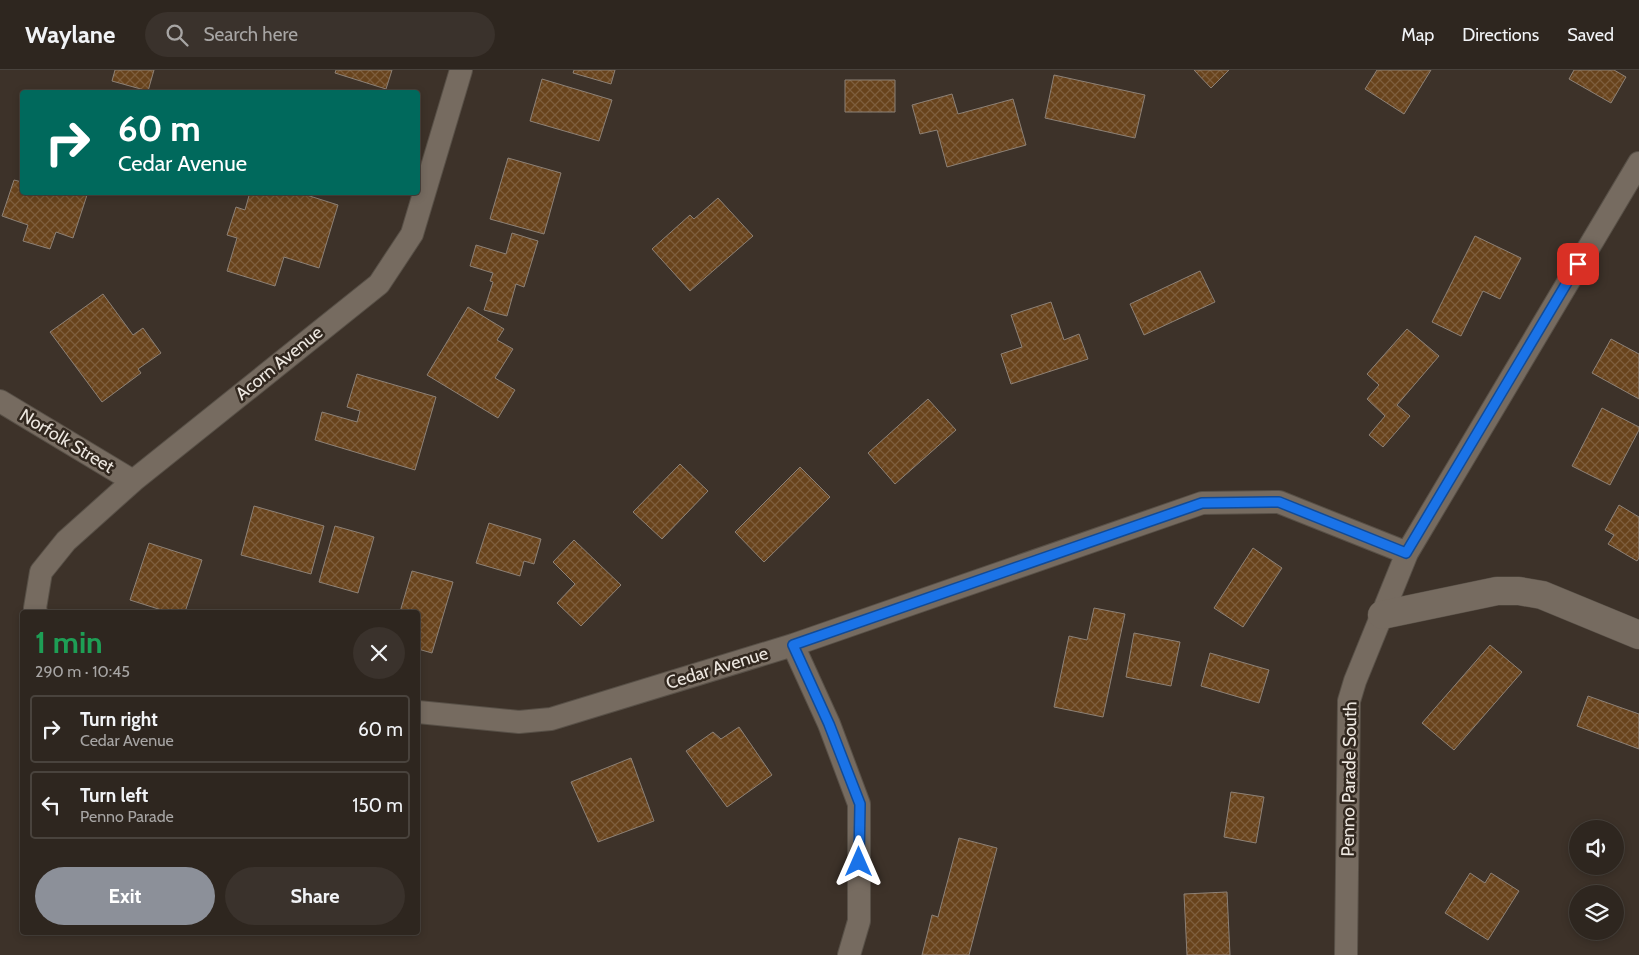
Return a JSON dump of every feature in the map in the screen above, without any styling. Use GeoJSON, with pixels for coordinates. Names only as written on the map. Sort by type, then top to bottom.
{"type":"FeatureCollection","features":[{"type":"Feature","properties":{"kind":"street","name":"Acorn Avenue"},"geometry":{"type":"LineString","coordinates":[[36,610],[41,572],[66,541],[133,481],[379,284],[412,234],[462,70]]}},
{"type":"Feature","properties":{"kind":"street","name":"Penno Parade South"},"geometry":{"type":"LineString","coordinates":[[1346,955],[1349,701],[1354,682],[1406,553],[1639,163]]}},
{"type":"Feature","properties":{"kind":"street","name":"Norfolk Street"},"geometry":{"type":"LineString","coordinates":[[0,401],[133,481]]}},
{"type":"Feature","properties":{"kind":"street","name":"Cedar Avenue"},"geometry":{"type":"LineString","coordinates":[[420,712],[518,722],[551,719],[793,645],[1202,503],[1279,502],[1406,553]]}},
{"type":"Feature","properties":{"kind":"street"},"geometry":{"type":"LineString","coordinates":[[1382,615],[1497,591],[1519,591],[1542,594],[1639,635]]}},
{"type":"Feature","properties":{"kind":"street"},"geometry":{"type":"LineString","coordinates":[[793,645],[829,724],[860,804],[859,921],[849,955]]}},
{"type":"Feature","properties":{"kind":"building"},"geometry":{"type":"Polygon","coordinates":[[[115,70],[154,70],[148,90],[112,81],[115,70]]]}},
{"type":"Feature","properties":{"kind":"building"},"geometry":{"type":"Polygon","coordinates":[[[336,70],[392,70],[386,89],[335,73],[336,70]]]}},
{"type":"Feature","properties":{"kind":"building"},"geometry":{"type":"Polygon","coordinates":[[[574,70],[615,70],[611,84],[573,73],[574,70]]]}},
{"type":"Feature","properties":{"kind":"building"},"geometry":{"type":"Polygon","coordinates":[[[1194,70],[1229,70],[1211,88],[1194,70]]]}},
{"type":"Feature","properties":{"kind":"building"},"geometry":{"type":"Polygon","coordinates":[[[1377,70],[1431,70],[1404,114],[1365,89],[1377,70]]]}},
{"type":"Feature","properties":{"kind":"building"},"geometry":{"type":"Polygon","coordinates":[[[1574,70],[1614,70],[1626,77],[1611,103],[1569,79],[1574,70]]]}},
{"type":"Feature","properties":{"kind":"building"},"geometry":{"type":"Polygon","coordinates":[[[1054,75],[1145,95],[1135,138],[1045,118],[1054,75]]]}},
{"type":"Feature","properties":{"kind":"building"},"geometry":{"type":"Polygon","coordinates":[[[542,79],[612,100],[599,141],[530,121],[542,79]]]}},
{"type":"Feature","properties":{"kind":"building"},"geometry":{"type":"Polygon","coordinates":[[[845,80],[895,80],[895,112],[845,112],[845,80]]]}},
{"type":"Feature","properties":{"kind":"building"},"geometry":{"type":"Polygon","coordinates":[[[952,94],[958,114],[1013,99],[1026,145],[947,167],[937,130],[920,134],[912,105],[952,94]]]}},
{"type":"Feature","properties":{"kind":"building"},"geometry":{"type":"Polygon","coordinates":[[[508,158],[561,173],[544,234],[490,219],[508,158]]]}},
{"type":"Feature","properties":{"kind":"building"},"geometry":{"type":"Polygon","coordinates":[[[14,180],[20,182],[20,195],[87,195],[73,238],[56,232],[50,249],[23,241],[28,225],[2,216],[14,180]]]}},
{"type":"Feature","properties":{"kind":"building"},"geometry":{"type":"Polygon","coordinates":[[[249,195],[306,195],[338,205],[319,268],[284,257],[275,286],[227,271],[237,238],[227,235],[236,207],[245,210],[249,195]]]}},
{"type":"Feature","properties":{"kind":"building"},"geometry":{"type":"Polygon","coordinates":[[[718,198],[753,236],[690,291],[652,249],[690,215],[694,219],[718,198]]]}},
{"type":"Feature","properties":{"kind":"building"},"geometry":{"type":"Polygon","coordinates":[[[512,233],[538,241],[524,287],[516,284],[507,316],[484,310],[493,282],[490,281],[493,273],[470,266],[476,245],[506,254],[512,233]]]}},
{"type":"Feature","properties":{"kind":"building"},"geometry":{"type":"Polygon","coordinates":[[[1475,236],[1521,258],[1500,299],[1483,291],[1461,336],[1432,322],[1475,236]]]}},
{"type":"Feature","properties":{"kind":"building"},"geometry":{"type":"Polygon","coordinates":[[[1200,271],[1215,302],[1144,335],[1130,304],[1200,271]]]}},
{"type":"Feature","properties":{"kind":"building"},"geometry":{"type":"Polygon","coordinates":[[[103,294],[133,335],[143,328],[161,353],[138,369],[141,373],[102,402],[50,332],[103,294]]]}},
{"type":"Feature","properties":{"kind":"building"},"geometry":{"type":"Polygon","coordinates":[[[1051,302],[1064,340],[1079,334],[1088,359],[1011,384],[1001,354],[1022,347],[1011,315],[1051,302]]]}},
{"type":"Feature","properties":{"kind":"building"},"geometry":{"type":"Polygon","coordinates":[[[468,307],[504,329],[497,340],[513,349],[495,378],[515,390],[498,418],[427,375],[468,307]]]}},
{"type":"Feature","properties":{"kind":"building"},"geometry":{"type":"Polygon","coordinates":[[[1407,329],[1439,356],[1397,405],[1410,416],[1383,447],[1369,435],[1385,416],[1367,399],[1379,385],[1367,374],[1407,329]]]}},
{"type":"Feature","properties":{"kind":"building"},"geometry":{"type":"Polygon","coordinates":[[[1611,339],[1639,354],[1639,399],[1592,373],[1611,339]]]}},
{"type":"Feature","properties":{"kind":"building"},"geometry":{"type":"Polygon","coordinates":[[[357,374],[436,397],[415,470],[315,440],[322,412],[357,422],[360,411],[347,407],[357,374]]]}},
{"type":"Feature","properties":{"kind":"building"},"geometry":{"type":"Polygon","coordinates":[[[928,399],[956,430],[895,484],[868,453],[928,399]]]}},
{"type":"Feature","properties":{"kind":"building"},"geometry":{"type":"Polygon","coordinates":[[[1602,408],[1639,427],[1610,485],[1572,466],[1602,408]]]}},
{"type":"Feature","properties":{"kind":"building"},"geometry":{"type":"Polygon","coordinates":[[[680,464],[708,491],[662,539],[633,512],[680,464]]]}},
{"type":"Feature","properties":{"kind":"building"},"geometry":{"type":"Polygon","coordinates":[[[800,467],[830,497],[764,562],[735,532],[800,467]]]}},
{"type":"Feature","properties":{"kind":"building"},"geometry":{"type":"Polygon","coordinates":[[[1619,505],[1639,517],[1639,558],[1637,561],[1608,544],[1614,535],[1605,530],[1619,505]]]}},
{"type":"Feature","properties":{"kind":"building"},"geometry":{"type":"Polygon","coordinates":[[[254,506],[324,526],[311,574],[241,555],[254,506]]]}},
{"type":"Feature","properties":{"kind":"building"},"geometry":{"type":"Polygon","coordinates":[[[489,523],[541,539],[534,564],[524,561],[520,576],[476,563],[489,523]]]}},
{"type":"Feature","properties":{"kind":"building"},"geometry":{"type":"Polygon","coordinates":[[[335,526],[374,537],[358,593],[319,582],[335,526]]]}},
{"type":"Feature","properties":{"kind":"building"},"geometry":{"type":"Polygon","coordinates":[[[574,540],[621,585],[581,626],[557,603],[575,584],[553,562],[574,540]]]}},
{"type":"Feature","properties":{"kind":"building"},"geometry":{"type":"Polygon","coordinates":[[[149,543],[202,560],[186,610],[162,610],[130,600],[149,543]]]}},
{"type":"Feature","properties":{"kind":"building"},"geometry":{"type":"Polygon","coordinates":[[[1253,548],[1282,568],[1243,627],[1214,608],[1253,548]]]}},
{"type":"Feature","properties":{"kind":"building"},"geometry":{"type":"Polygon","coordinates":[[[412,571],[453,582],[432,653],[420,650],[420,610],[401,610],[412,571]]]}},
{"type":"Feature","properties":{"kind":"building"},"geometry":{"type":"Polygon","coordinates":[[[1094,608],[1125,614],[1103,717],[1054,707],[1069,636],[1087,640],[1094,608]]]}},
{"type":"Feature","properties":{"kind":"building"},"geometry":{"type":"Polygon","coordinates":[[[1134,633],[1180,642],[1171,686],[1126,677],[1134,633]]]}},
{"type":"Feature","properties":{"kind":"building"},"geometry":{"type":"Polygon","coordinates":[[[1490,645],[1522,672],[1454,750],[1422,723],[1490,645]]]}},
{"type":"Feature","properties":{"kind":"building"},"geometry":{"type":"Polygon","coordinates":[[[1210,653],[1269,670],[1259,703],[1201,686],[1210,653]]]}},
{"type":"Feature","properties":{"kind":"building"},"geometry":{"type":"Polygon","coordinates":[[[1588,696],[1639,714],[1639,749],[1577,726],[1588,696]]]}},
{"type":"Feature","properties":{"kind":"building"},"geometry":{"type":"Polygon","coordinates":[[[739,727],[772,775],[727,807],[686,751],[713,732],[721,739],[739,727]]]}},
{"type":"Feature","properties":{"kind":"building"},"geometry":{"type":"Polygon","coordinates":[[[631,758],[654,821],[598,842],[571,782],[631,758]]]}},
{"type":"Feature","properties":{"kind":"building"},"geometry":{"type":"Polygon","coordinates":[[[1231,792],[1264,797],[1256,843],[1224,837],[1231,792]]]}},
{"type":"Feature","properties":{"kind":"building"},"geometry":{"type":"Polygon","coordinates":[[[959,838],[997,848],[969,955],[922,955],[932,915],[938,917],[959,838]]]}},
{"type":"Feature","properties":{"kind":"building"},"geometry":{"type":"Polygon","coordinates":[[[1470,873],[1485,883],[1491,873],[1519,891],[1488,940],[1445,913],[1470,873]]]}},
{"type":"Feature","properties":{"kind":"building"},"geometry":{"type":"Polygon","coordinates":[[[1227,892],[1230,955],[1187,955],[1184,894],[1227,892]]]}},
{"type":"Feature","properties":{"kind":"route"},"geometry":{"type":"LineString","coordinates":[[859,862],[860,804],[829,724],[793,645],[1202,503],[1279,502],[1406,553],[1578,264]]}}]}
